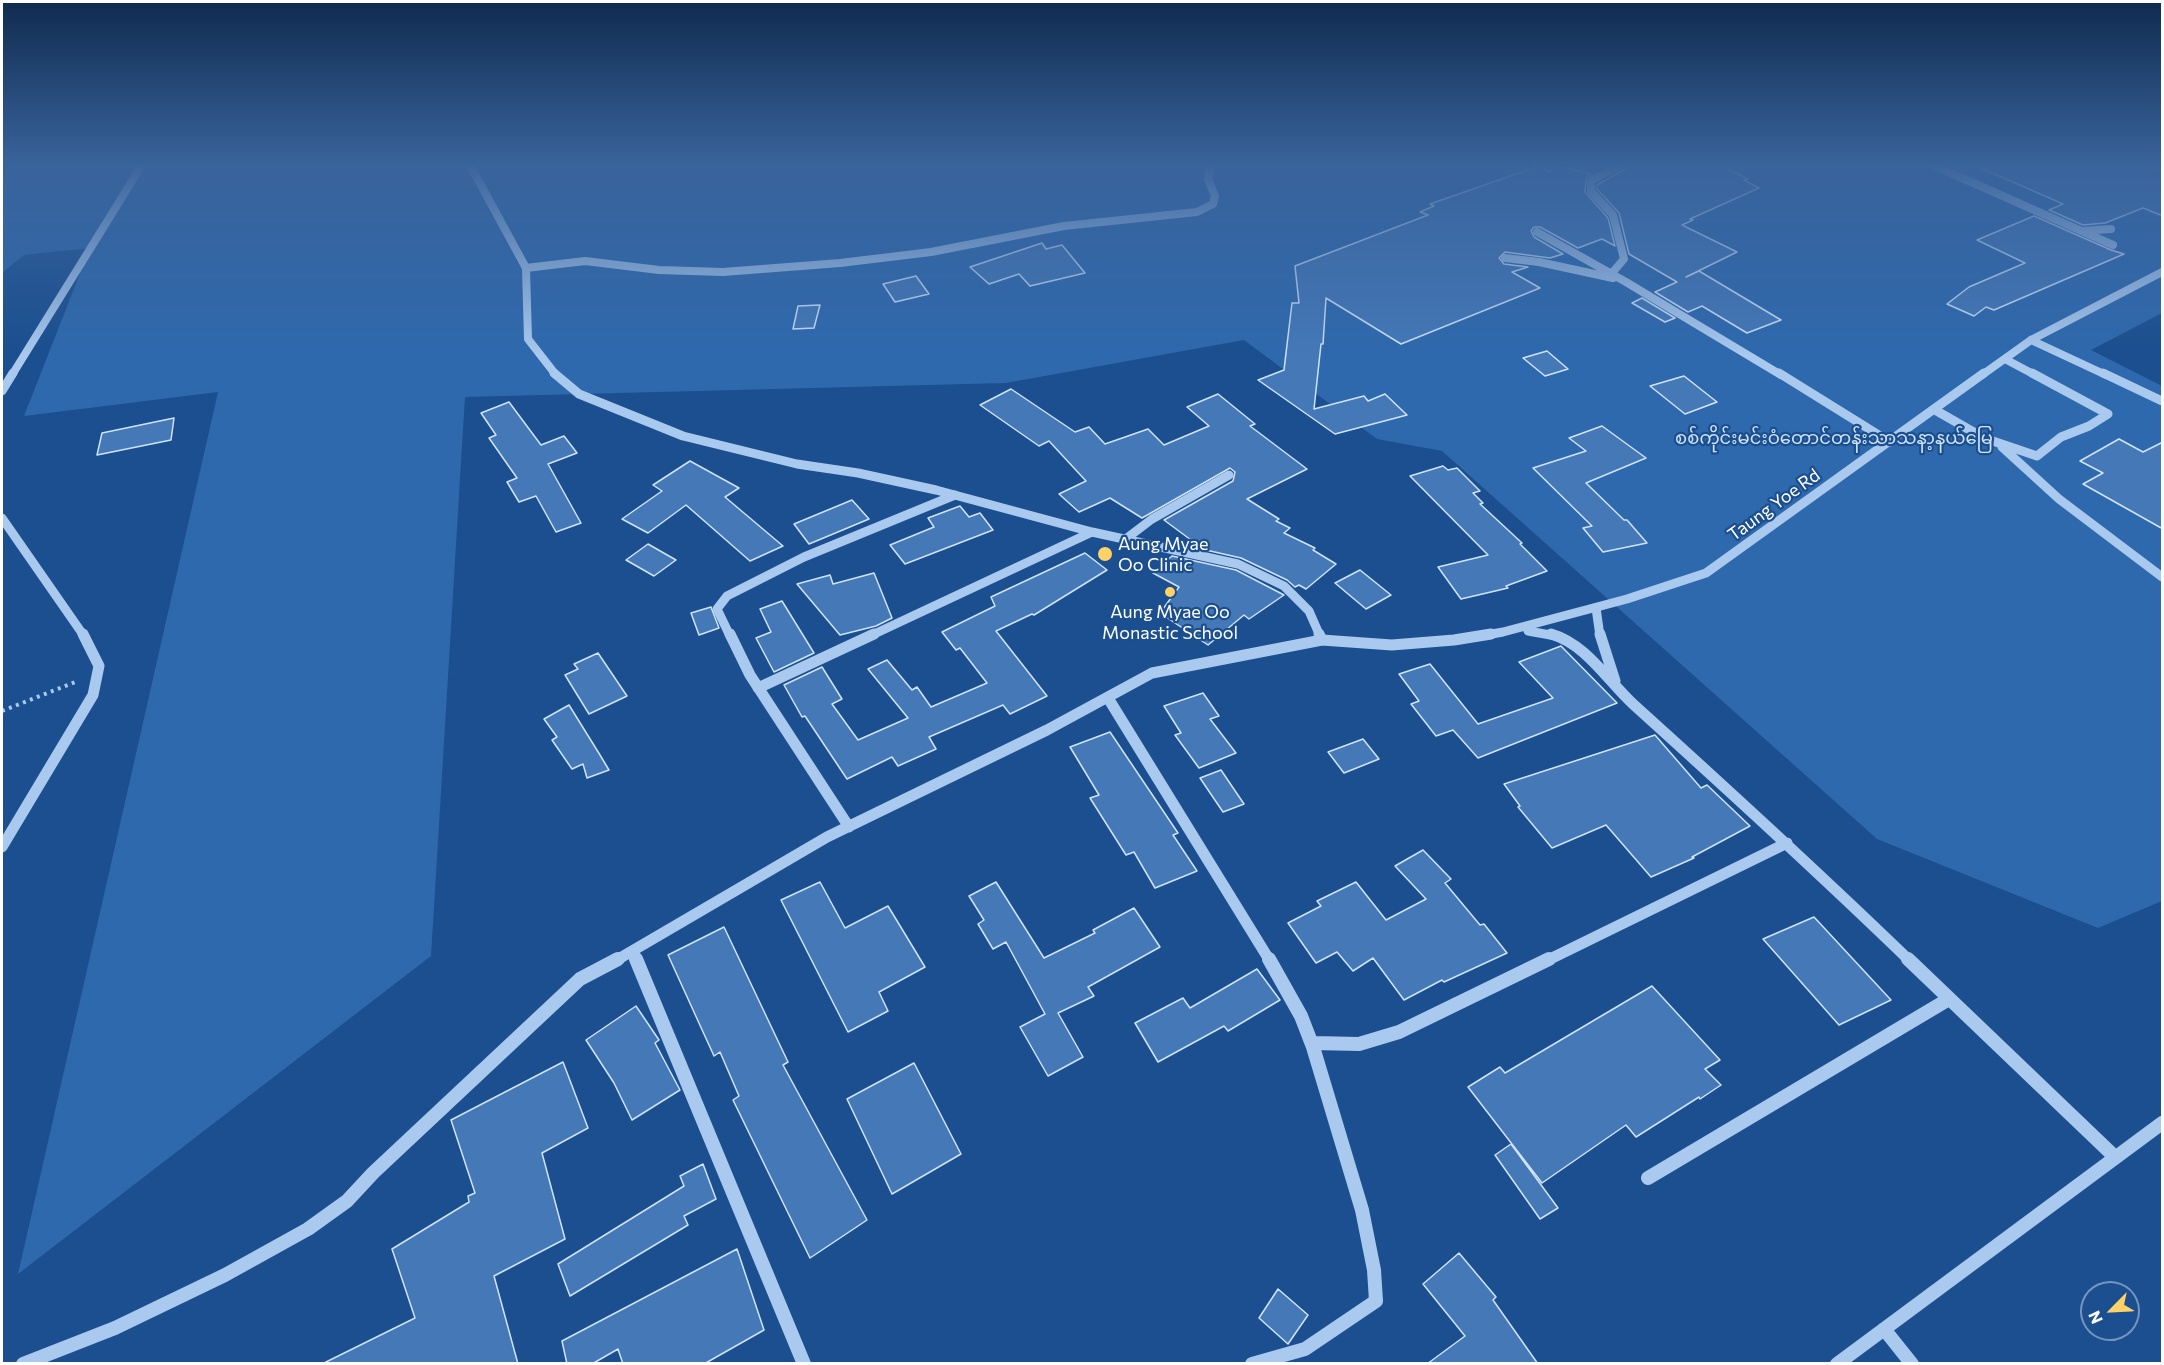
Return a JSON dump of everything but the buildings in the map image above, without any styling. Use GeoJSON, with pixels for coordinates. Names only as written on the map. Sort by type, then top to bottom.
{"type":"FeatureCollection","features":[{"type":"Feature","properties":{"kind":"street"},"geometry":{"type":"LineString","coordinates":[[2,391],[103,229]]}},
{"type":"Feature","properties":{"kind":"street"},"geometry":{"type":"LineString","coordinates":[[505,229],[526,268],[528,339],[550,370],[579,394],[684,436],[797,464],[858,473],[955,495],[1092,532],[1127,537],[1238,564],[1284,586],[1309,611],[1322,640]]}},
{"type":"Feature","properties":{"kind":"street"},"geometry":{"type":"LineString","coordinates":[[526,268],[585,261],[659,270],[723,272],[840,263],[931,252],[1050,229]]}},
{"type":"Feature","properties":{"kind":"street"},"geometry":{"type":"LineString","coordinates":[[1612,273],[1624,259],[1617,229]]}},
{"type":"Feature","properties":{"kind":"street"},"geometry":{"type":"LineString","coordinates":[[2074,229],[2114,246]]}},
{"type":"Feature","properties":{"kind":"street"},"geometry":{"type":"LineString","coordinates":[[2079,231],[2104,229]]}},
{"type":"Feature","properties":{"kind":"street"},"geometry":{"type":"LineString","coordinates":[[1537,232],[1718,335],[1890,442]]}},
{"type":"Feature","properties":{"kind":"street"},"geometry":{"type":"LineString","coordinates":[[1505,258],[1539,262],[1625,281]]}},
{"type":"Feature","properties":{"kind":"street","name":"Taung Yoe Rd"},"geometry":{"type":"LineString","coordinates":[[23,1364],[154,1310],[308,1229],[347,1201],[373,1173],[580,979],[633,951],[827,837],[1108,698],[1132,682],[1152,673],[1322,640],[1392,645],[1454,640],[1503,632],[1596,608],[1706,573],[2031,340],[2163,272]]}},
{"type":"Feature","properties":{"kind":"street"},"geometry":{"type":"LineString","coordinates":[[2031,340],[2163,401]]}},
{"type":"Feature","properties":{"kind":"street"},"geometry":{"type":"LineString","coordinates":[[1935,410],[1965,429],[1999,444],[2037,456],[2061,437],[2089,426],[2108,414],[2005,359]]}},
{"type":"Feature","properties":{"kind":"street"},"geometry":{"type":"LineString","coordinates":[[1999,444],[2027,473],[2076,514],[2163,577]]}},
{"type":"Feature","properties":{"kind":"street"},"geometry":{"type":"LineString","coordinates":[[1127,537],[1152,519],[1229,475]]}},
{"type":"Feature","properties":{"kind":"street"},"geometry":{"type":"LineString","coordinates":[[849,827],[758,687],[717,609],[727,596],[804,557],[955,495]]}},
{"type":"Feature","properties":{"kind":"street"},"geometry":{"type":"LineString","coordinates":[[2,518],[87,639],[99,660],[101,672],[93,695],[2,847]]}},
{"type":"Feature","properties":{"kind":"street"},"geometry":{"type":"LineString","coordinates":[[758,687],[1092,532]]}},
{"type":"Feature","properties":{"kind":"street"},"geometry":{"type":"LineString","coordinates":[[1596,608],[1601,642],[1618,690]]}},
{"type":"Feature","properties":{"kind":"street"},"geometry":{"type":"LineString","coordinates":[[1503,632],[1538,630],[1570,641],[1598,666],[1618,690],[1787,843],[2115,1157]]}},
{"type":"Feature","properties":{"kind":"street"},"geometry":{"type":"LineString","coordinates":[[1108,698],[1247,921],[1281,979],[1313,1043],[1316,1062],[1363,1215],[1375,1267],[1376,1301],[1305,1349],[1252,1364]]}},
{"type":"Feature","properties":{"kind":"street"},"geometry":{"type":"LineString","coordinates":[[1313,1043],[1359,1044],[1399,1032],[1787,843]]}},
{"type":"Feature","properties":{"kind":"street"},"geometry":{"type":"LineString","coordinates":[[633,951],[714,1148],[762,1257],[804,1364]]}},
{"type":"Feature","properties":{"kind":"street"},"geometry":{"type":"LineString","coordinates":[[1648,1178],[1949,999]]}},
{"type":"Feature","properties":{"kind":"street"},"geometry":{"type":"LineString","coordinates":[[1837,1364],[2163,1123]]}},
{"type":"Feature","properties":{"kind":"street"},"geometry":{"type":"LineString","coordinates":[[1884,1329],[1912,1364]]}},
{"type":"Feature","properties":{"kind":"path"},"geometry":{"type":"LineString","coordinates":[[2,711],[101,672]]}},
{"type":"Feature","properties":{"kind":"green space","name":"စစ်ကိုင်းမင်းဝံတောင်တန်းသာသနာ့နယ်မြေ"},"geometry":{"type":"Polygon","coordinates":[[[2,229],[2162,229],[2162,313],[2091,350],[2162,386],[2162,901],[2098,928],[1877,839],[1442,451],[1377,439],[1244,340],[1006,383],[465,397],[431,956],[18,1274],[218,392],[24,416],[90,248],[24,255],[2,273],[2,229]]]}},
{"type":"Feature","properties":{"kind":"place","name":"Aung Myae Oo Clinic"},"geometry":{"type":"Point","coordinates":[1105,554]}},
{"type":"Feature","properties":{"kind":"place","name":"Aung Myae Oo Monastic School"},"geometry":{"type":"Point","coordinates":[1170,592]}}]}
